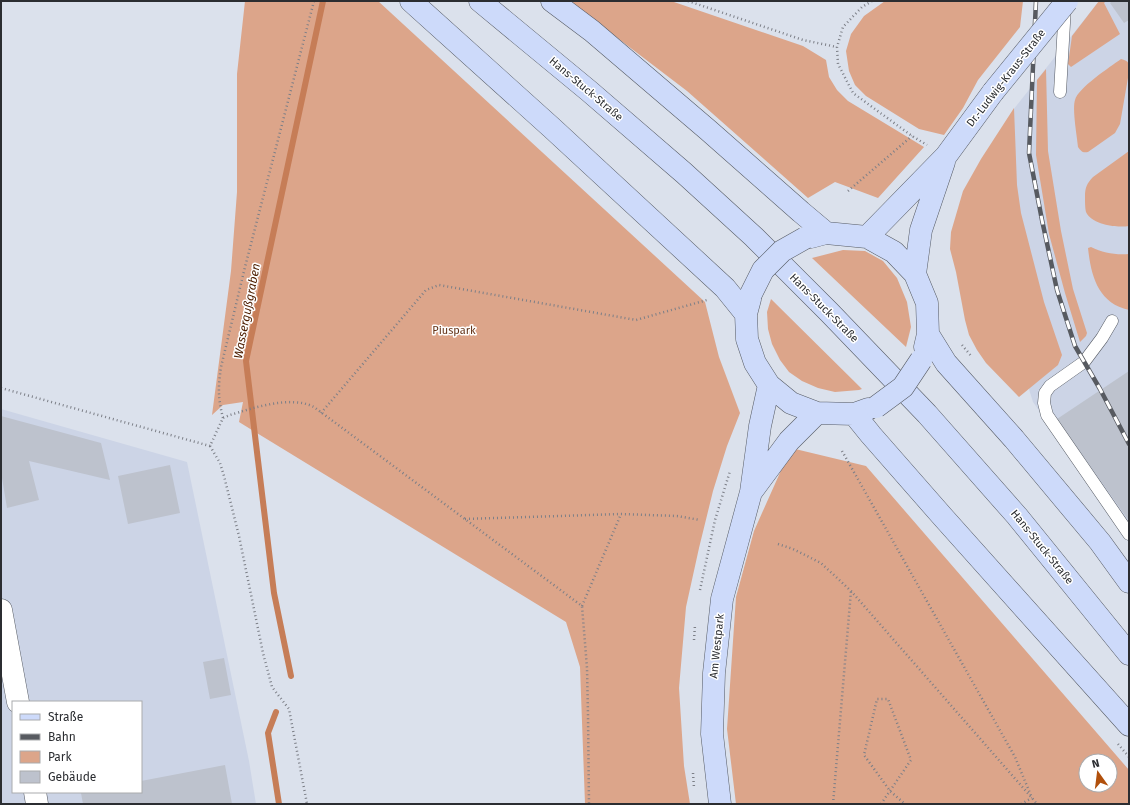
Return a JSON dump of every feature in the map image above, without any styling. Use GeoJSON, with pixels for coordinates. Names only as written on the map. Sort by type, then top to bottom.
{"type":"FeatureCollection","features":[{"type":"Feature","properties":{"kind":"main road"},"geometry":{"type":"LineString","coordinates":[[412,1],[725,288],[748,304]]}},
{"type":"Feature","properties":{"kind":"main road","name":"Hans-Stuck-Straße"},"geometry":{"type":"LineString","coordinates":[[480,1],[589,91],[684,173],[754,237],[829,312],[927,414],[1017,516],[1129,654]]}},
{"type":"Feature","properties":{"kind":"main road"},"geometry":{"type":"LineString","coordinates":[[552,1],[592,31],[801,212],[816,235]]}},
{"type":"Feature","properties":{"kind":"main road","name":"Dr.-Ludwig-Kraus-Straße"},"geometry":{"type":"LineString","coordinates":[[867,237],[946,156],[993,92],[1066,1]]}},
{"type":"Feature","properties":{"kind":"main road","name":"Dr.-Ludwig-Kraus-Straße"},"geometry":{"type":"LineString","coordinates":[[915,274],[921,230],[946,156]]}},
{"type":"Feature","properties":{"kind":"main road"},"geometry":{"type":"LineString","coordinates":[[816,235],[867,237],[894,252],[915,274],[926,303],[928,334],[921,360],[904,387],[876,407],[854,414],[817,413],[791,403],[769,385],[755,363],[747,339],[748,304],[763,270],[782,251],[816,235]]}},
{"type":"Feature","properties":{"kind":"main road"},"geometry":{"type":"LineString","coordinates":[[928,334],[946,363],[1014,439],[1100,542],[1129,582]]}},
{"type":"Feature","properties":{"kind":"main road","name":"Am Westpark"},"geometry":{"type":"LineString","coordinates":[[720,804],[712,734],[714,673],[722,599],[751,492],[760,426],[769,385]]}},
{"type":"Feature","properties":{"kind":"main road","name":"Am Westpark"},"geometry":{"type":"LineString","coordinates":[[751,492],[789,441],[817,413]]}},
{"type":"Feature","properties":{"kind":"main road"},"geometry":{"type":"LineString","coordinates":[[854,414],[1129,726]]}},
{"type":"Feature","properties":{"kind":"street"},"geometry":{"type":"LineString","coordinates":[[1,610],[18,701]]}},
{"type":"Feature","properties":{"kind":"street"},"geometry":{"type":"LineString","coordinates":[[35,793],[37,804]]}},
{"type":"Feature","properties":{"kind":"lane"},"geometry":{"type":"LineString","coordinates":[[1060,92],[1066,1]]}},
{"type":"Feature","properties":{"kind":"lane"},"geometry":{"type":"LineString","coordinates":[[1112,321],[1102,338],[1084,362],[1050,386],[1046,393],[1044,403],[1047,415],[1129,534]]}},
{"type":"Feature","properties":{"kind":"path"},"geometry":{"type":"LineString","coordinates":[[224,418],[219,401],[221,367],[245,267],[314,1]]}},
{"type":"Feature","properties":{"kind":"path"},"geometry":{"type":"LineString","coordinates":[[688,1],[803,40],[837,47]]}},
{"type":"Feature","properties":{"kind":"path"},"geometry":{"type":"LineString","coordinates":[[872,1],[862,7],[843,27],[837,47],[838,64],[853,93],[912,136],[946,156]]}},
{"type":"Feature","properties":{"kind":"path"},"geometry":{"type":"LineString","coordinates":[[848,191],[912,136]]}},
{"type":"Feature","properties":{"kind":"path"},"geometry":{"type":"LineString","coordinates":[[321,413],[426,290],[439,285],[636,320],[714,299]]}},
{"type":"Feature","properties":{"kind":"path"},"geometry":{"type":"LineString","coordinates":[[1,388],[210,446],[220,463],[234,513],[263,653],[272,687],[289,709],[307,804]]}},
{"type":"Feature","properties":{"kind":"path"},"geometry":{"type":"LineString","coordinates":[[210,446],[224,418],[230,415],[272,404],[306,403],[582,606]]}},
{"type":"Feature","properties":{"kind":"path"},"geometry":{"type":"LineString","coordinates":[[842,451],[1015,757],[1032,798]]}},
{"type":"Feature","properties":{"kind":"path"},"geometry":{"type":"LineString","coordinates":[[700,588],[715,520],[731,469]]}},
{"type":"Feature","properties":{"kind":"path"},"geometry":{"type":"LineString","coordinates":[[464,519],[621,514],[677,516],[700,520]]}},
{"type":"Feature","properties":{"kind":"path"},"geometry":{"type":"LineString","coordinates":[[589,804],[587,668],[582,606],[621,514]]}},
{"type":"Feature","properties":{"kind":"path"},"geometry":{"type":"LineString","coordinates":[[778,544],[793,549],[821,563],[851,591],[1037,804]]}},
{"type":"Feature","properties":{"kind":"path"},"geometry":{"type":"LineString","coordinates":[[833,804],[851,591]]}},
{"type":"Feature","properties":{"kind":"path"},"geometry":{"type":"LineString","coordinates":[[881,804],[890,791],[910,760],[888,699],[877,699],[864,755],[890,791],[905,804]]}},
{"type":"Feature","properties":{"kind":"path"},"geometry":{"type":"LineString","coordinates":[[1021,804],[1032,798]]}},
{"type":"Feature","properties":{"kind":"shaded area"},"geometry":{"type":"Polygon","coordinates":[[[1099,1],[1129,1],[1129,541],[1033,402],[984,246],[1013,110],[1099,1]]]}},
{"type":"Feature","properties":{"kind":"shaded area"},"geometry":{"type":"Polygon","coordinates":[[[1,409],[187,462],[249,761],[256,804],[1,804],[1,409]]]}},
{"type":"Feature","properties":{"kind":"green space","name":"Piuspark"},"geometry":{"type":"Polygon","coordinates":[[[245,1],[378,1],[705,302],[719,357],[740,413],[727,446],[713,491],[686,607],[679,688],[684,766],[690,804],[585,804],[580,667],[566,622],[239,422],[243,402],[223,405],[212,415],[231,271],[237,192],[237,74],[245,1]]]}},
{"type":"Feature","properties":{"kind":"green space"},"geometry":{"type":"Polygon","coordinates":[[[569,1],[671,1],[803,46],[826,60],[829,77],[837,90],[848,101],[924,147],[878,198],[835,182],[808,198],[687,91],[569,1]]]}},
{"type":"Feature","properties":{"kind":"green space"},"geometry":{"type":"Polygon","coordinates":[[[885,1],[1023,1],[1020,27],[978,80],[963,108],[944,135],[919,129],[866,96],[855,85],[849,71],[846,51],[851,34],[864,16],[885,1]]]}},
{"type":"Feature","properties":{"kind":"green space"},"geometry":{"type":"Polygon","coordinates":[[[1099,1],[1106,1],[1104,3],[1120,34],[1071,67],[1068,64],[1072,36],[1099,1]]]}},
{"type":"Feature","properties":{"kind":"green space"},"geometry":{"type":"Polygon","coordinates":[[[1121,59],[1128,63],[1129,72],[1120,124],[1115,133],[1088,152],[1083,152],[1078,147],[1074,116],[1074,104],[1077,95],[1102,72],[1121,59]]]}},
{"type":"Feature","properties":{"kind":"green space"},"geometry":{"type":"Polygon","coordinates":[[[1046,69],[1048,151],[1061,231],[1073,289],[1087,333],[1080,342],[1049,234],[1036,155],[1037,80],[1046,69]]]}},
{"type":"Feature","properties":{"kind":"green space"},"geometry":{"type":"Polygon","coordinates":[[[1014,108],[1017,185],[1021,213],[1044,302],[1062,355],[1058,365],[1019,397],[986,363],[969,335],[950,249],[951,232],[963,191],[981,159],[1014,108]]]}},
{"type":"Feature","properties":{"kind":"green space"},"geometry":{"type":"Polygon","coordinates":[[[1129,151],[1129,226],[1112,226],[1099,223],[1086,212],[1085,190],[1089,181],[1093,177],[1129,151]]]}},
{"type":"Feature","properties":{"kind":"green space"},"geometry":{"type":"Polygon","coordinates":[[[1091,247],[1109,253],[1129,254],[1129,310],[1110,301],[1103,295],[1098,287],[1091,269],[1089,258],[1088,248],[1091,247]]]}},
{"type":"Feature","properties":{"kind":"green space"},"geometry":{"type":"Polygon","coordinates":[[[843,250],[865,251],[883,261],[897,278],[907,302],[911,327],[906,347],[812,258],[843,250]]]}},
{"type":"Feature","properties":{"kind":"green space"},"geometry":{"type":"Polygon","coordinates":[[[771,299],[862,389],[835,392],[818,388],[802,381],[789,372],[780,360],[772,344],[768,329],[767,312],[771,299]]]}},
{"type":"Feature","properties":{"kind":"green space"},"geometry":{"type":"Polygon","coordinates":[[[791,448],[866,466],[1114,753],[1078,753],[1078,793],[1118,793],[1118,757],[1129,770],[1129,804],[736,804],[727,729],[736,597],[754,531],[791,448]]]}},
{"type":"Feature","properties":{"kind":"building"},"geometry":{"type":"Polygon","coordinates":[[[1112,1],[1129,1],[1129,20],[1124,23],[1110,3],[1112,1]]]}},
{"type":"Feature","properties":{"kind":"building"},"geometry":{"type":"Polygon","coordinates":[[[1129,371],[1129,521],[1057,419],[1129,371]]]}},
{"type":"Feature","properties":{"kind":"building"},"geometry":{"type":"Polygon","coordinates":[[[1,416],[101,443],[110,480],[29,461],[39,500],[7,508],[1,472],[1,416]]]}},
{"type":"Feature","properties":{"kind":"building"},"geometry":{"type":"Polygon","coordinates":[[[170,465],[180,513],[128,524],[118,476],[170,465]]]}},
{"type":"Feature","properties":{"kind":"building"},"geometry":{"type":"Polygon","coordinates":[[[224,658],[231,695],[210,699],[203,662],[224,658]]]}},
{"type":"Feature","properties":{"kind":"building"},"geometry":{"type":"Polygon","coordinates":[[[225,765],[232,804],[83,804],[81,793],[142,793],[142,781],[225,765]]]}},
{"type":"Feature","properties":{"kind":"waterway","name":"Wassergußgraben"},"geometry":{"type":"LineString","coordinates":[[291,676],[274,593],[246,361],[323,1]]}},
{"type":"Feature","properties":{"kind":"waterway","name":"Wassergußgraben"},"geometry":{"type":"LineString","coordinates":[[276,712],[268,733],[279,804]]}},
{"type":"Feature","properties":{"kind":"railway"},"geometry":{"type":"LineString","coordinates":[[1036,1],[1029,153],[1042,220],[1057,290],[1075,346],[1129,444]]}}]}
